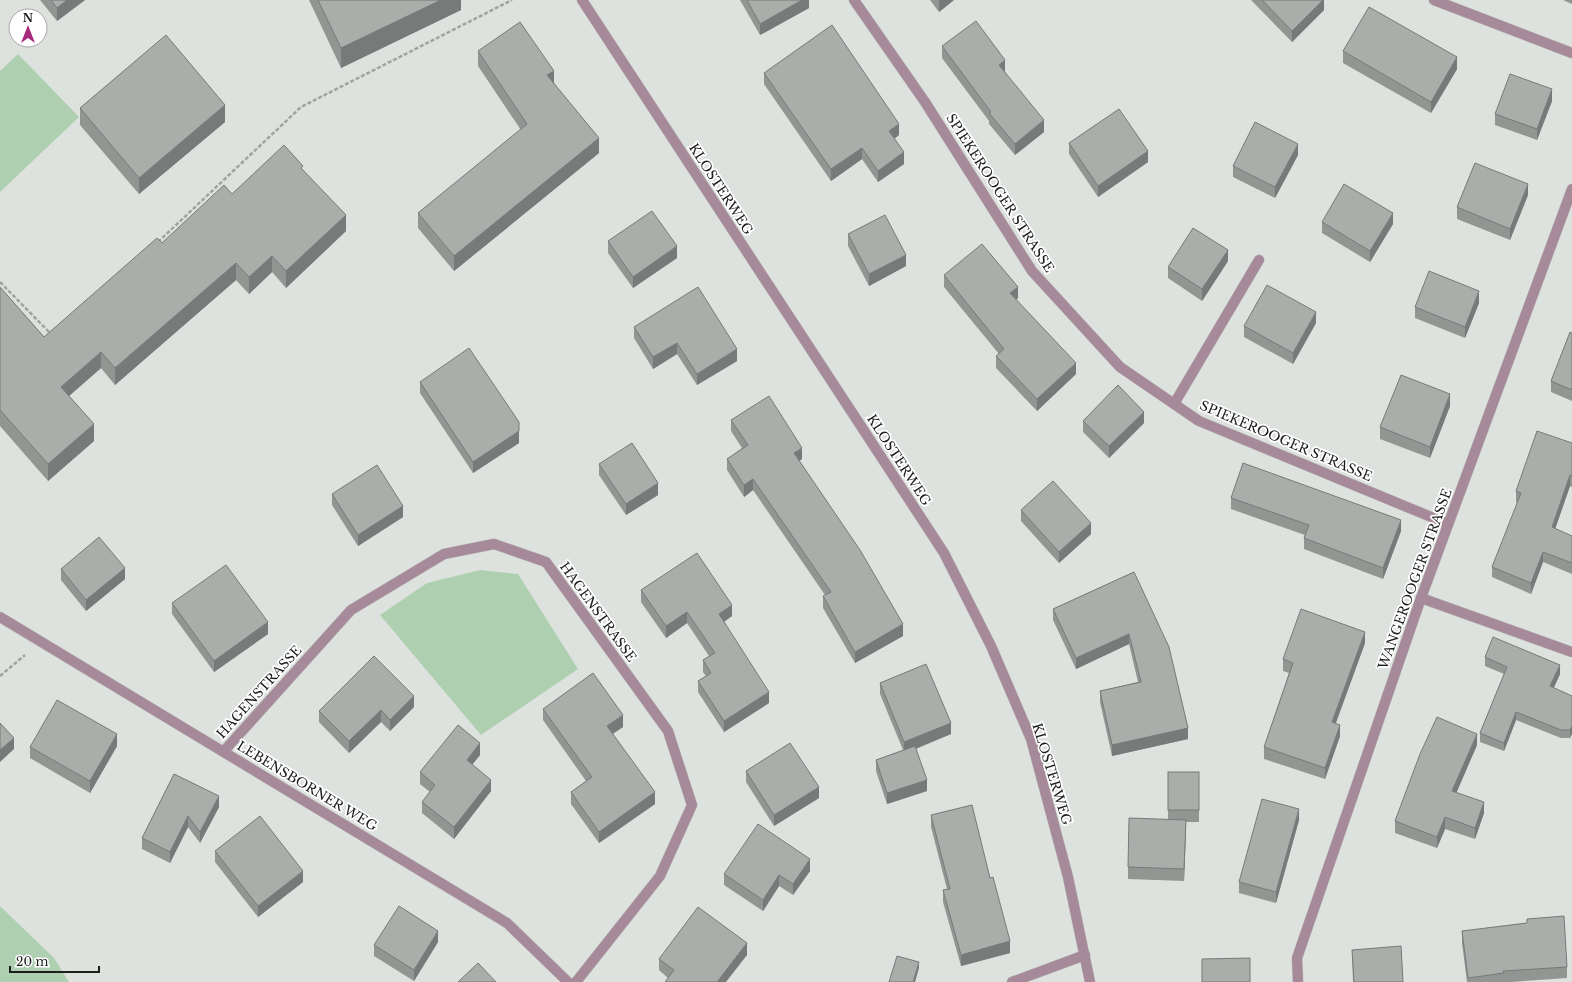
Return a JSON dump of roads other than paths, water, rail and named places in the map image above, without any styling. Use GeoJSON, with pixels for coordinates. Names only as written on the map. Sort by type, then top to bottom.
{"type":"FeatureCollection","features":[{"type":"Feature","properties":{"kind":"street","name":"KLOSTERWEG"},"geometry":{"type":"LineString","coordinates":[[582,0],[944,553],[991,646],[1031,739],[1068,877],[1090,982]]}},
{"type":"Feature","properties":{"kind":"street","name":"SPIEKEROOGER STRASSE"},"geometry":{"type":"LineString","coordinates":[[854,0],[925,102],[1032,271],[1120,367],[1199,421],[1448,524]]}},
{"type":"Feature","properties":{"kind":"street"},"geometry":{"type":"LineString","coordinates":[[1434,0],[1572,53]]}},
{"type":"Feature","properties":{"kind":"street","name":"WANGEROOGER STRASSE"},"geometry":{"type":"LineString","coordinates":[[1298,982],[1297,958],[1421,598],[1572,190]]}},
{"type":"Feature","properties":{"kind":"street"},"geometry":{"type":"LineString","coordinates":[[1174,404],[1259,260]]}},
{"type":"Feature","properties":{"kind":"street","name":"HAGENSTRASSE"},"geometry":{"type":"LineString","coordinates":[[224,751],[351,610],[444,554],[494,544],[546,562],[668,731],[692,804],[660,876],[576,982]]}},
{"type":"Feature","properties":{"kind":"street"},"geometry":{"type":"LineString","coordinates":[[1421,598],[1572,652]]}},
{"type":"Feature","properties":{"kind":"street","name":"LEBENSBORNER WEG"},"geometry":{"type":"LineString","coordinates":[[0,617],[507,923],[568,982]]}},
{"type":"Feature","properties":{"kind":"street"},"geometry":{"type":"LineString","coordinates":[[1012,982],[1085,955]]}}]}
